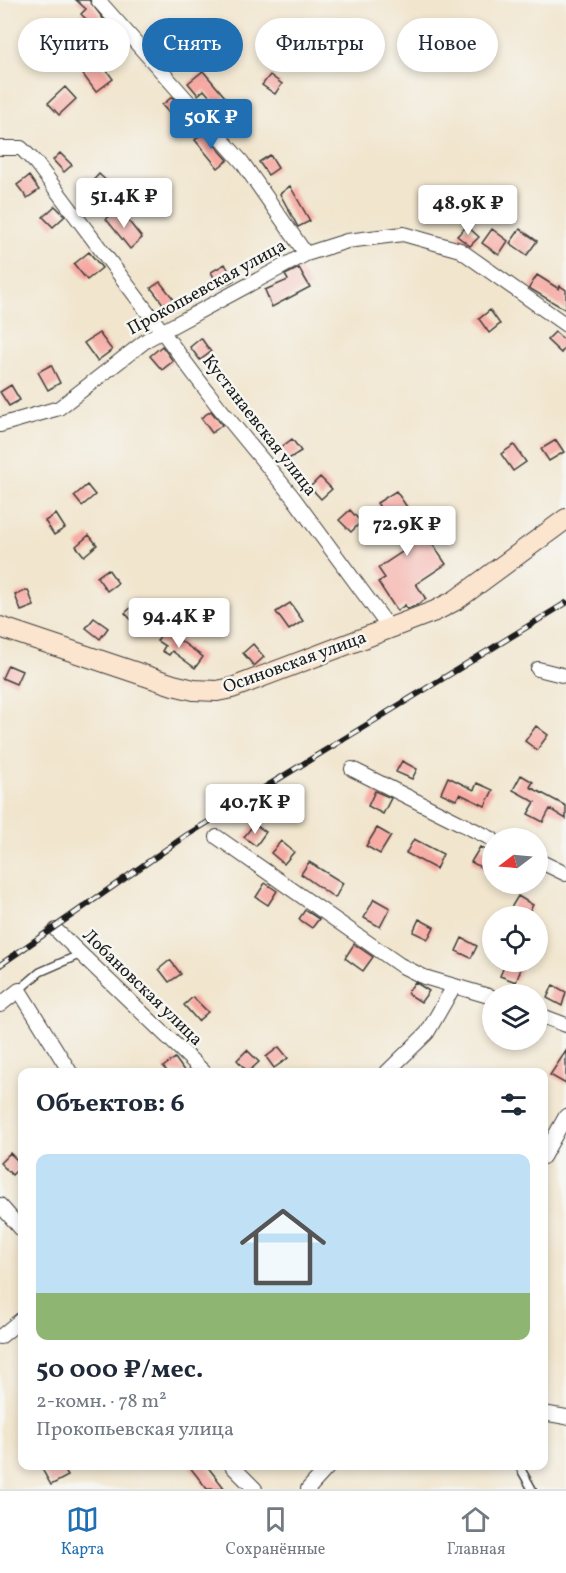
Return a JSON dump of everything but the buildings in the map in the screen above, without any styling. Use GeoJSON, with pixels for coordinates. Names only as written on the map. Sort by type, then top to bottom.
{"type":"FeatureCollection","features":[{"type":"Feature","properties":{"kind":"main road","name":"Осиновская улица"},"geometry":{"type":"LineString","coordinates":[[0,627],[173,685],[217,691],[232,688],[390,629],[456,600],[566,519]]}},
{"type":"Feature","properties":{"kind":"street","name":"Прокопьевская улица"},"geometry":{"type":"LineString","coordinates":[[0,425],[59,408],[148,339],[163,333],[306,254],[242,162],[98,0]]}},
{"type":"Feature","properties":{"kind":"street","name":"Кустанаевская улица"},"geometry":{"type":"LineString","coordinates":[[0,148],[21,148],[30,156],[163,333],[292,496],[390,629]]}},
{"type":"Feature","properties":{"kind":"street"},"geometry":{"type":"LineString","coordinates":[[306,254],[346,241],[403,234],[414,237],[460,250],[566,325]]}},
{"type":"Feature","properties":{"kind":"street"},"geometry":{"type":"LineString","coordinates":[[538,669],[566,676]]}},
{"type":"Feature","properties":{"kind":"street"},"geometry":{"type":"LineString","coordinates":[[351,769],[482,834]]}},
{"type":"Feature","properties":{"kind":"street"},"geometry":{"type":"LineString","coordinates":[[217,837],[400,965],[424,977],[482,994]]}},
{"type":"Feature","properties":{"kind":"street"},"geometry":{"type":"LineString","coordinates":[[548,865],[566,874]]}},
{"type":"Feature","properties":{"kind":"street","name":"Лобановская улица"},"geometry":{"type":"LineString","coordinates":[[56,930],[200,1068]]}},
{"type":"Feature","properties":{"kind":"street"},"geometry":{"type":"LineString","coordinates":[[391,1068],[427,1033],[454,986]]}},
{"type":"Feature","properties":{"kind":"street"},"geometry":{"type":"LineString","coordinates":[[0,1005],[20,990],[68,1068]]}},
{"type":"Feature","properties":{"kind":"street"},"geometry":{"type":"LineString","coordinates":[[548,1018],[566,1025]]}},
{"type":"Feature","properties":{"kind":"street"},"geometry":{"type":"LineString","coordinates":[[548,1148],[566,1116]]}},
{"type":"Feature","properties":{"kind":"street"},"geometry":{"type":"LineString","coordinates":[[0,1205],[18,1225]]}},
{"type":"Feature","properties":{"kind":"street"},"geometry":{"type":"LineString","coordinates":[[0,1337],[18,1322]]}},
{"type":"Feature","properties":{"kind":"street"},"geometry":{"type":"LineString","coordinates":[[548,1414],[566,1417]]}},
{"type":"Feature","properties":{"kind":"street"},"geometry":{"type":"LineString","coordinates":[[236,1470],[255,1489]]}},
{"type":"Feature","properties":{"kind":"street"},"geometry":{"type":"LineString","coordinates":[[308,1489],[325,1470]]}},
{"type":"Feature","properties":{"kind":"lane"},"geometry":{"type":"LineString","coordinates":[[20,990],[40,972],[81,954]]}},
{"type":"Feature","properties":{"kind":"lane"},"geometry":{"type":"LineString","coordinates":[[521,1470],[532,1489]]}},
{"type":"Feature","properties":{"kind":"railway"},"geometry":{"type":"LineString","coordinates":[[0,965],[187,835],[566,603]]}}]}
